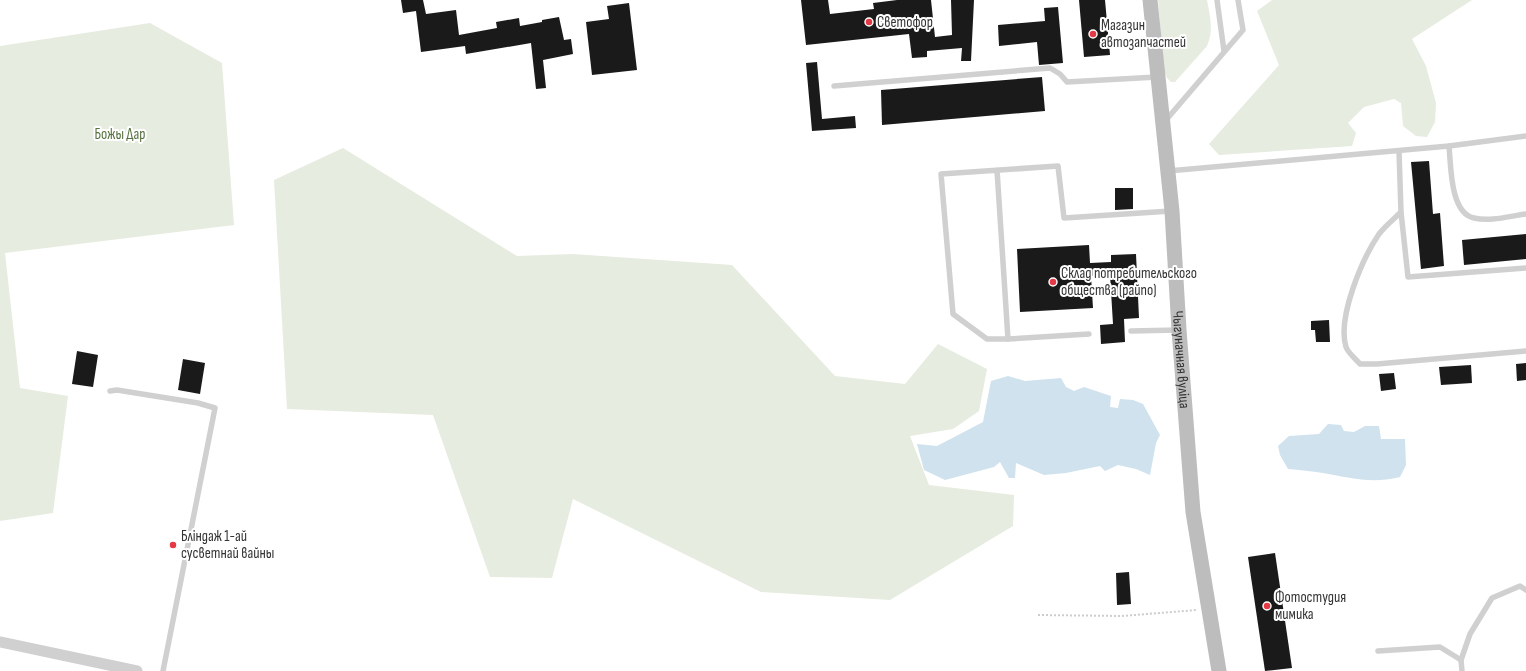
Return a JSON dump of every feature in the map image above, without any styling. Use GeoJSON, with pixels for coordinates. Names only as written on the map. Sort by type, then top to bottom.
{"type":"FeatureCollection","features":[{"type":"Feature","properties":{"kind":"street","name":"Чыгуначная вуліца"},"geometry":{"type":"LineString","coordinates":[[1150,0],[1172,211],[1179,330],[1193,512],[1219,671]]}},
{"type":"Feature","properties":{"kind":"street"},"geometry":{"type":"LineString","coordinates":[[0,642],[137,671]]}},
{"type":"Feature","properties":{"kind":"lane"},"geometry":{"type":"LineString","coordinates":[[1217,0],[1224,51]]}},
{"type":"Feature","properties":{"kind":"lane"},"geometry":{"type":"LineString","coordinates":[[1163,123],[1243,30],[1238,0]]}},
{"type":"Feature","properties":{"kind":"lane"},"geometry":{"type":"LineString","coordinates":[[834,86],[1050,68],[1060,74],[1067,82],[1157,77]]}},
{"type":"Feature","properties":{"kind":"lane"},"geometry":{"type":"LineString","coordinates":[[1168,171],[1399,151],[1526,136]]}},
{"type":"Feature","properties":{"kind":"lane"},"geometry":{"type":"LineString","coordinates":[[1449,146],[1455,199],[1462,211],[1472,218],[1486,219],[1526,214]]}},
{"type":"Feature","properties":{"kind":"lane"},"geometry":{"type":"LineString","coordinates":[[1399,151],[1401,212],[1408,277],[1526,268]]}},
{"type":"Feature","properties":{"kind":"lane"},"geometry":{"type":"LineString","coordinates":[[1090,334],[987,339],[953,314],[941,174],[1058,166],[1064,218],[1172,211]]}},
{"type":"Feature","properties":{"kind":"lane"},"geometry":{"type":"LineString","coordinates":[[997,170],[1008,339]]}},
{"type":"Feature","properties":{"kind":"lane"},"geometry":{"type":"LineString","coordinates":[[1401,212],[1380,234],[1367,258],[1347,305],[1343,332],[1346,349],[1360,364],[1377,364],[1526,351]]}},
{"type":"Feature","properties":{"kind":"lane"},"geometry":{"type":"LineString","coordinates":[[1131,331],[1179,330]]}},
{"type":"Feature","properties":{"kind":"lane"},"geometry":{"type":"LineString","coordinates":[[110,391],[118,390],[198,403],[215,408],[163,671]]}},
{"type":"Feature","properties":{"kind":"lane"},"geometry":{"type":"LineString","coordinates":[[1462,671],[1461,660],[1470,634],[1492,598],[1520,586],[1526,590]]}},
{"type":"Feature","properties":{"kind":"lane"},"geometry":{"type":"LineString","coordinates":[[1378,651],[1440,647],[1461,660]]}},
{"type":"Feature","properties":{"kind":"path"},"geometry":{"type":"LineString","coordinates":[[1038,615],[1122,616],[1209,610]]}},
{"type":"Feature","properties":{"kind":"green space"},"geometry":{"type":"Polygon","coordinates":[[[1158,0],[1207,0],[1211,29],[1207,46],[1175,82],[1171,82],[1167,78],[1164,71],[1158,0]]]}},
{"type":"Feature","properties":{"kind":"green space"},"geometry":{"type":"Polygon","coordinates":[[[1272,0],[1472,0],[1412,39],[1426,66],[1436,103],[1435,122],[1427,137],[1416,136],[1403,126],[1401,103],[1394,99],[1364,107],[1348,123],[1356,133],[1352,146],[1219,155],[1209,144],[1279,65],[1257,11],[1272,0]]]}},
{"type":"Feature","properties":{"kind":"green space","name":"Божы Дар"},"geometry":{"type":"Polygon","coordinates":[[[150,23],[222,63],[234,225],[5,253],[20,388],[68,396],[53,513],[0,521],[0,46],[150,23]]]}},
{"type":"Feature","properties":{"kind":"green space"},"geometry":{"type":"Polygon","coordinates":[[[343,148],[517,256],[573,254],[732,265],[835,376],[905,384],[938,344],[987,369],[979,411],[953,429],[910,436],[929,485],[1014,495],[1013,526],[890,600],[761,592],[573,499],[552,578],[490,577],[433,415],[287,409],[274,180],[343,148]]]}},
{"type":"Feature","properties":{"kind":"water"},"geometry":{"type":"Polygon","coordinates":[[[1008,376],[1025,381],[1061,378],[1066,387],[1074,391],[1084,387],[1111,396],[1110,407],[1118,408],[1120,399],[1133,400],[1143,404],[1160,435],[1156,443],[1150,475],[1136,469],[1118,465],[1105,471],[1100,466],[1066,473],[1044,475],[1016,463],[1015,478],[1009,478],[1000,462],[994,467],[945,480],[924,470],[917,444],[937,446],[983,422],[991,381],[1008,376]]]}},
{"type":"Feature","properties":{"kind":"water"},"geometry":{"type":"Polygon","coordinates":[[[1328,424],[1341,425],[1344,431],[1354,432],[1365,426],[1379,426],[1381,439],[1405,439],[1406,465],[1400,477],[1380,480],[1361,480],[1319,472],[1288,469],[1280,455],[1278,446],[1289,436],[1319,434],[1328,424]]]}},
{"type":"Feature","properties":{"kind":"building"},"geometry":{"type":"Polygon","coordinates":[[[401,0],[423,0],[426,14],[456,10],[459,35],[497,28],[496,22],[519,18],[520,26],[559,17],[564,40],[571,39],[573,54],[543,60],[546,88],[536,89],[531,43],[466,54],[465,46],[421,52],[416,11],[403,13],[401,0]]]}},
{"type":"Feature","properties":{"kind":"building","name":"Светофор"},"geometry":{"type":"Polygon","coordinates":[[[801,0],[828,0],[830,14],[874,9],[873,3],[897,0],[931,0],[935,37],[952,35],[951,0],[974,0],[971,61],[961,61],[962,48],[927,51],[927,57],[912,58],[909,34],[806,45],[801,0]]]}},
{"type":"Feature","properties":{"kind":"building"},"geometry":{"type":"Polygon","coordinates":[[[1079,0],[1105,0],[1110,55],[1084,57],[1079,0]]]}},
{"type":"Feature","properties":{"kind":"building"},"geometry":{"type":"Polygon","coordinates":[[[629,3],[637,70],[592,75],[586,22],[609,19],[607,6],[629,3]]]}},
{"type":"Feature","properties":{"kind":"building"},"geometry":{"type":"Polygon","coordinates":[[[1058,7],[1063,63],[1039,65],[1037,42],[999,46],[998,25],[1045,21],[1044,8],[1058,7]]]}},
{"type":"Feature","properties":{"kind":"building"},"geometry":{"type":"Polygon","coordinates":[[[817,62],[822,119],[855,116],[856,128],[812,131],[806,63],[817,62]]]}},
{"type":"Feature","properties":{"kind":"building"},"geometry":{"type":"Polygon","coordinates":[[[1042,77],[1045,111],[882,125],[881,90],[1042,77]]]}},
{"type":"Feature","properties":{"kind":"building"},"geometry":{"type":"Polygon","coordinates":[[[1429,161],[1433,214],[1440,213],[1444,266],[1421,269],[1411,162],[1429,161]]]}},
{"type":"Feature","properties":{"kind":"building"},"geometry":{"type":"Polygon","coordinates":[[[1115,188],[1133,188],[1133,209],[1115,210],[1115,188]]]}},
{"type":"Feature","properties":{"kind":"building"},"geometry":{"type":"Polygon","coordinates":[[[1526,234],[1526,259],[1464,265],[1462,240],[1526,234]]]}},
{"type":"Feature","properties":{"kind":"building"},"geometry":{"type":"Polygon","coordinates":[[[1089,245],[1090,263],[1111,262],[1111,255],[1136,254],[1139,318],[1124,319],[1125,342],[1101,344],[1100,325],[1113,324],[1110,275],[1091,276],[1093,308],[1020,312],[1017,249],[1089,245]]]}},
{"type":"Feature","properties":{"kind":"building"},"geometry":{"type":"Polygon","coordinates":[[[1329,320],[1330,342],[1316,342],[1315,330],[1311,330],[1311,321],[1329,320]]]}},
{"type":"Feature","properties":{"kind":"building"},"geometry":{"type":"Polygon","coordinates":[[[77,351],[98,355],[93,387],[72,384],[77,351]]]}},
{"type":"Feature","properties":{"kind":"building"},"geometry":{"type":"Polygon","coordinates":[[[183,359],[205,363],[200,394],[178,390],[183,359]]]}},
{"type":"Feature","properties":{"kind":"building"},"geometry":{"type":"Polygon","coordinates":[[[1526,363],[1526,380],[1517,381],[1516,364],[1526,363]]]}},
{"type":"Feature","properties":{"kind":"building"},"geometry":{"type":"Polygon","coordinates":[[[1471,365],[1472,383],[1441,385],[1439,367],[1471,365]]]}},
{"type":"Feature","properties":{"kind":"building"},"geometry":{"type":"Polygon","coordinates":[[[1394,373],[1396,389],[1381,391],[1379,374],[1394,373]]]}},
{"type":"Feature","properties":{"kind":"building"},"geometry":{"type":"Polygon","coordinates":[[[1275,553],[1292,668],[1265,671],[1248,557],[1275,553]]]}},
{"type":"Feature","properties":{"kind":"building"},"geometry":{"type":"Polygon","coordinates":[[[1129,572],[1131,604],[1117,605],[1116,573],[1129,572]]]}},
{"type":"Feature","properties":{"kind":"place","name":"Светофор"},"geometry":{"type":"Point","coordinates":[869,22]}},
{"type":"Feature","properties":{"kind":"place","name":"Магазин автозапчастей"},"geometry":{"type":"Point","coordinates":[1093,34]}},
{"type":"Feature","properties":{"kind":"place","name":"Склад потребительского общества (райпо)"},"geometry":{"type":"Point","coordinates":[1053,282]}},
{"type":"Feature","properties":{"kind":"place","name":"Бліндаж 1-ай сусветнай вайны"},"geometry":{"type":"Point","coordinates":[173,545]}},
{"type":"Feature","properties":{"kind":"place","name":"Фотостудия мимика"},"geometry":{"type":"Point","coordinates":[1267,606]}}]}
